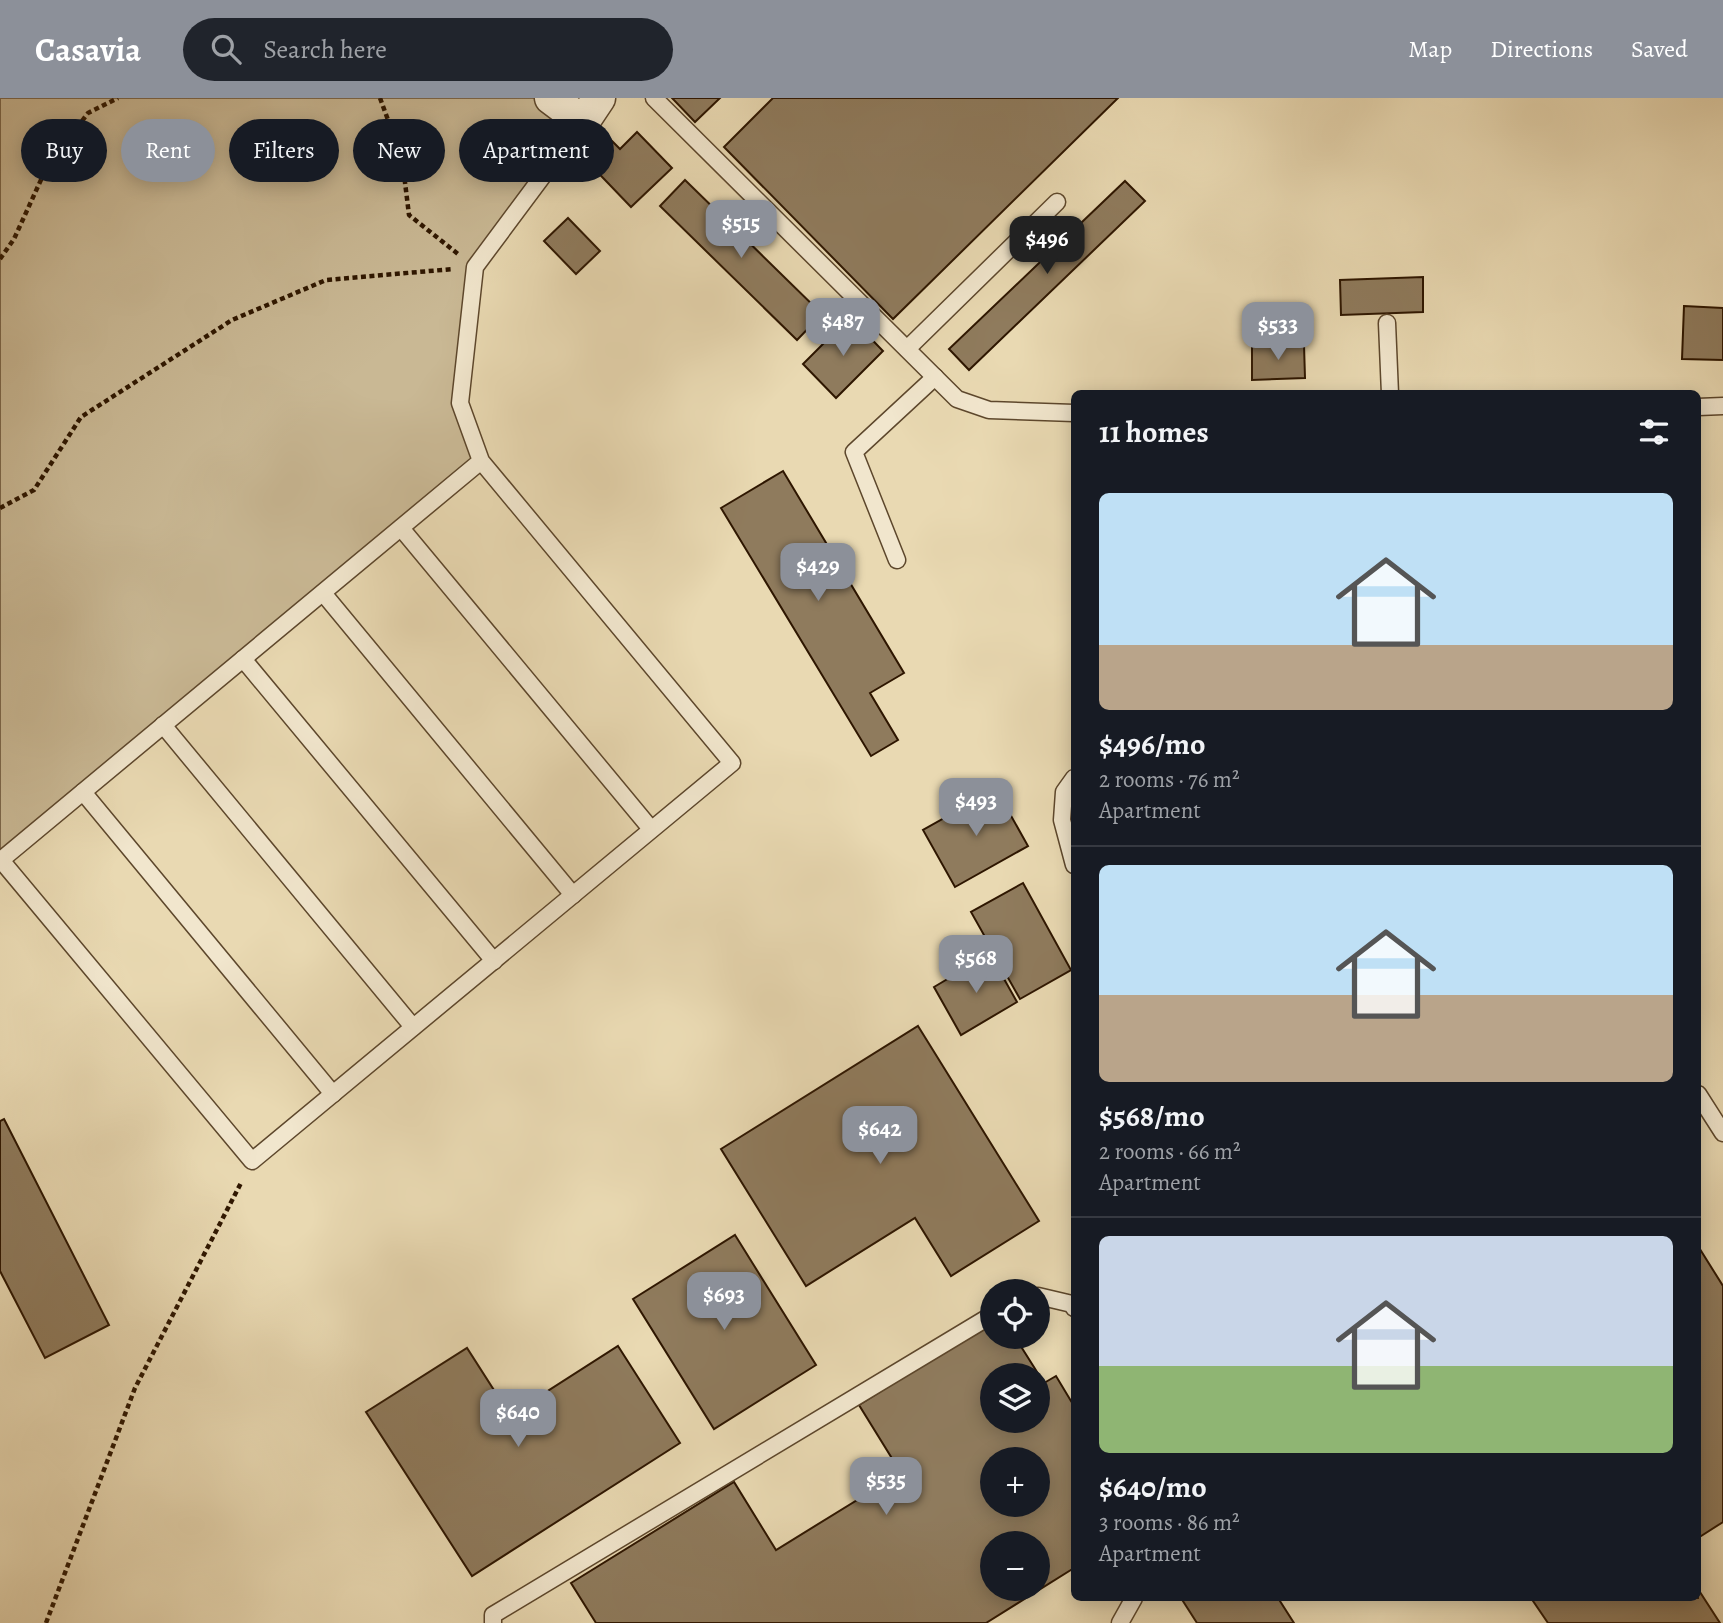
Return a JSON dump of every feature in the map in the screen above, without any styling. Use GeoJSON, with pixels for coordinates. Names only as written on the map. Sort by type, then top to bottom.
{"type":"FeatureCollection","features":[{"type":"Feature","properties":{"kind":"street"},"geometry":{"type":"LineString","coordinates":[[551,98],[591,110]]}},
{"type":"Feature","properties":{"kind":"lane"},"geometry":{"type":"LineString","coordinates":[[654,98],[957,399],[989,410],[1071,413]]}},
{"type":"Feature","properties":{"kind":"lane"},"geometry":{"type":"LineString","coordinates":[[481,461],[1,860],[251,1161],[732,763],[481,461],[460,403],[475,267],[591,110]]}},
{"type":"Feature","properties":{"kind":"lane"},"geometry":{"type":"LineString","coordinates":[[907,349],[1056,202]]}},
{"type":"Feature","properties":{"kind":"lane"},"geometry":{"type":"LineString","coordinates":[[1387,323],[1390,390]]}},
{"type":"Feature","properties":{"kind":"lane"},"geometry":{"type":"LineString","coordinates":[[897,560],[854,452],[935,377]]}},
{"type":"Feature","properties":{"kind":"lane"},"geometry":{"type":"LineString","coordinates":[[1701,407],[1723,406]]}},
{"type":"Feature","properties":{"kind":"lane"},"geometry":{"type":"LineString","coordinates":[[401,528],[651,830]]}},
{"type":"Feature","properties":{"kind":"lane"},"geometry":{"type":"LineString","coordinates":[[323,593],[573,895]]}},
{"type":"Feature","properties":{"kind":"lane"},"geometry":{"type":"LineString","coordinates":[[243,659],[494,961]]}},
{"type":"Feature","properties":{"kind":"lane"},"geometry":{"type":"LineString","coordinates":[[163,725],[413,1027]]}},
{"type":"Feature","properties":{"kind":"lane"},"geometry":{"type":"LineString","coordinates":[[1071,782],[1064,792],[1062,820],[1071,854]]}},
{"type":"Feature","properties":{"kind":"lane"},"geometry":{"type":"LineString","coordinates":[[83,792],[333,1094]]}},
{"type":"Feature","properties":{"kind":"lane"},"geometry":{"type":"LineString","coordinates":[[1701,1099],[1723,1133]]}},
{"type":"Feature","properties":{"kind":"lane"},"geometry":{"type":"LineString","coordinates":[[1050,1299],[1071,1304]]}},
{"type":"Feature","properties":{"kind":"lane"},"geometry":{"type":"LineString","coordinates":[[494,1623],[493,1615],[980,1322]]}},
{"type":"Feature","properties":{"kind":"lane"},"geometry":{"type":"LineString","coordinates":[[1120,1623],[1131,1601]]}},
{"type":"Feature","properties":{"kind":"path"},"geometry":{"type":"LineString","coordinates":[[0,259],[14,239],[45,171],[88,113],[118,98]]}},
{"type":"Feature","properties":{"kind":"path"},"geometry":{"type":"LineString","coordinates":[[380,98],[402,158],[409,215],[475,267]]}},
{"type":"Feature","properties":{"kind":"path"},"geometry":{"type":"LineString","coordinates":[[0,508],[34,490],[81,417],[232,320],[326,280],[475,267]]}},
{"type":"Feature","properties":{"kind":"path"},"geometry":{"type":"LineString","coordinates":[[46,1623],[135,1388],[251,1161]]}},
{"type":"Feature","properties":{"kind":"shaded area"},"geometry":{"type":"Polygon","coordinates":[[[0,98],[551,98],[579,119],[459,119],[459,182],[538,182],[475,267],[460,403],[481,461],[0,861],[0,98]]]}},
{"type":"Feature","properties":{"kind":"building"},"geometry":{"type":"Polygon","coordinates":[[[672,98],[720,98],[695,122],[672,98]]]}},
{"type":"Feature","properties":{"kind":"building"},"geometry":{"type":"Polygon","coordinates":[[[773,98],[1118,98],[893,319],[724,147],[773,98]]]}},
{"type":"Feature","properties":{"kind":"building"},"geometry":{"type":"Polygon","coordinates":[[[637,132],[672,168],[631,207],[607,182],[614,182],[614,143],[620,149],[637,132]]]}},
{"type":"Feature","properties":{"kind":"building"},"geometry":{"type":"Polygon","coordinates":[[[685,180],[822,314],[797,340],[660,206],[685,180]]]}},
{"type":"Feature","properties":{"kind":"building"},"geometry":{"type":"Polygon","coordinates":[[[1125,181],[1145,201],[969,370],[949,349],[1125,181]]]}},
{"type":"Feature","properties":{"kind":"building"},"geometry":{"type":"Polygon","coordinates":[[[568,218],[600,251],[576,274],[544,241],[568,218]]]}},
{"type":"Feature","properties":{"kind":"building"},"geometry":{"type":"Polygon","coordinates":[[[1423,277],[1423,312],[1341,315],[1340,280],[1423,277]]]}},
{"type":"Feature","properties":{"kind":"building"},"geometry":{"type":"Polygon","coordinates":[[[1684,306],[1723,308],[1723,360],[1682,359],[1684,306]]]}},
{"type":"Feature","properties":{"kind":"building"},"geometry":{"type":"Polygon","coordinates":[[[850,317],[883,351],[836,398],[803,364],[850,317]]]}},
{"type":"Feature","properties":{"kind":"building"},"geometry":{"type":"Polygon","coordinates":[[[1304,345],[1305,378],[1252,380],[1252,346],[1304,345]]]}},
{"type":"Feature","properties":{"kind":"building"},"geometry":{"type":"Polygon","coordinates":[[[783,471],[904,673],[870,693],[898,740],[871,756],[721,508],[783,471]]]}},
{"type":"Feature","properties":{"kind":"building"},"geometry":{"type":"Polygon","coordinates":[[[996,789],[1028,846],[955,887],[923,830],[996,789]]]}},
{"type":"Feature","properties":{"kind":"building"},"geometry":{"type":"Polygon","coordinates":[[[1023,883],[1071,970],[1020,999],[971,912],[1023,883]]]}},
{"type":"Feature","properties":{"kind":"building"},"geometry":{"type":"Polygon","coordinates":[[[990,954],[1017,1002],[961,1035],[934,987],[990,954]]]}},
{"type":"Feature","properties":{"kind":"building"},"geometry":{"type":"Polygon","coordinates":[[[918,1026],[1039,1221],[951,1276],[915,1218],[806,1286],[721,1149],[918,1026]]]}},
{"type":"Feature","properties":{"kind":"building"},"geometry":{"type":"Polygon","coordinates":[[[4,1119],[109,1325],[45,1358],[0,1271],[0,1121],[4,1119]]]}},
{"type":"Feature","properties":{"kind":"building"},"geometry":{"type":"Polygon","coordinates":[[[735,1235],[816,1365],[714,1429],[633,1299],[735,1235]]]}},
{"type":"Feature","properties":{"kind":"building"},"geometry":{"type":"Polygon","coordinates":[[[1701,1251],[1723,1286],[1723,1522],[1701,1536],[1701,1251]]]}},
{"type":"Feature","properties":{"kind":"building"},"geometry":{"type":"Polygon","coordinates":[[[980,1329],[980,1349],[1023,1349],[1031,1363],[980,1363],[980,1433],[1050,1433],[1050,1380],[1056,1376],[1071,1401],[1071,1570],[1050,1583],[1050,1531],[980,1531],[980,1601],[1021,1601],[986,1623],[596,1623],[571,1583],[734,1482],[776,1550],[901,1473],[859,1405],[980,1329]]]}},
{"type":"Feature","properties":{"kind":"building"},"geometry":{"type":"Polygon","coordinates":[[[618,1346],[680,1443],[472,1576],[366,1412],[467,1348],[510,1415],[618,1346]]]}},
{"type":"Feature","properties":{"kind":"building"},"geometry":{"type":"Polygon","coordinates":[[[1701,1594],[1720,1623],[1548,1623],[1533,1601],[1701,1601],[1701,1594]]]}},
{"type":"Feature","properties":{"kind":"building"},"geometry":{"type":"Polygon","coordinates":[[[1183,1601],[1280,1601],[1294,1623],[1197,1623],[1183,1601]]]}}]}
